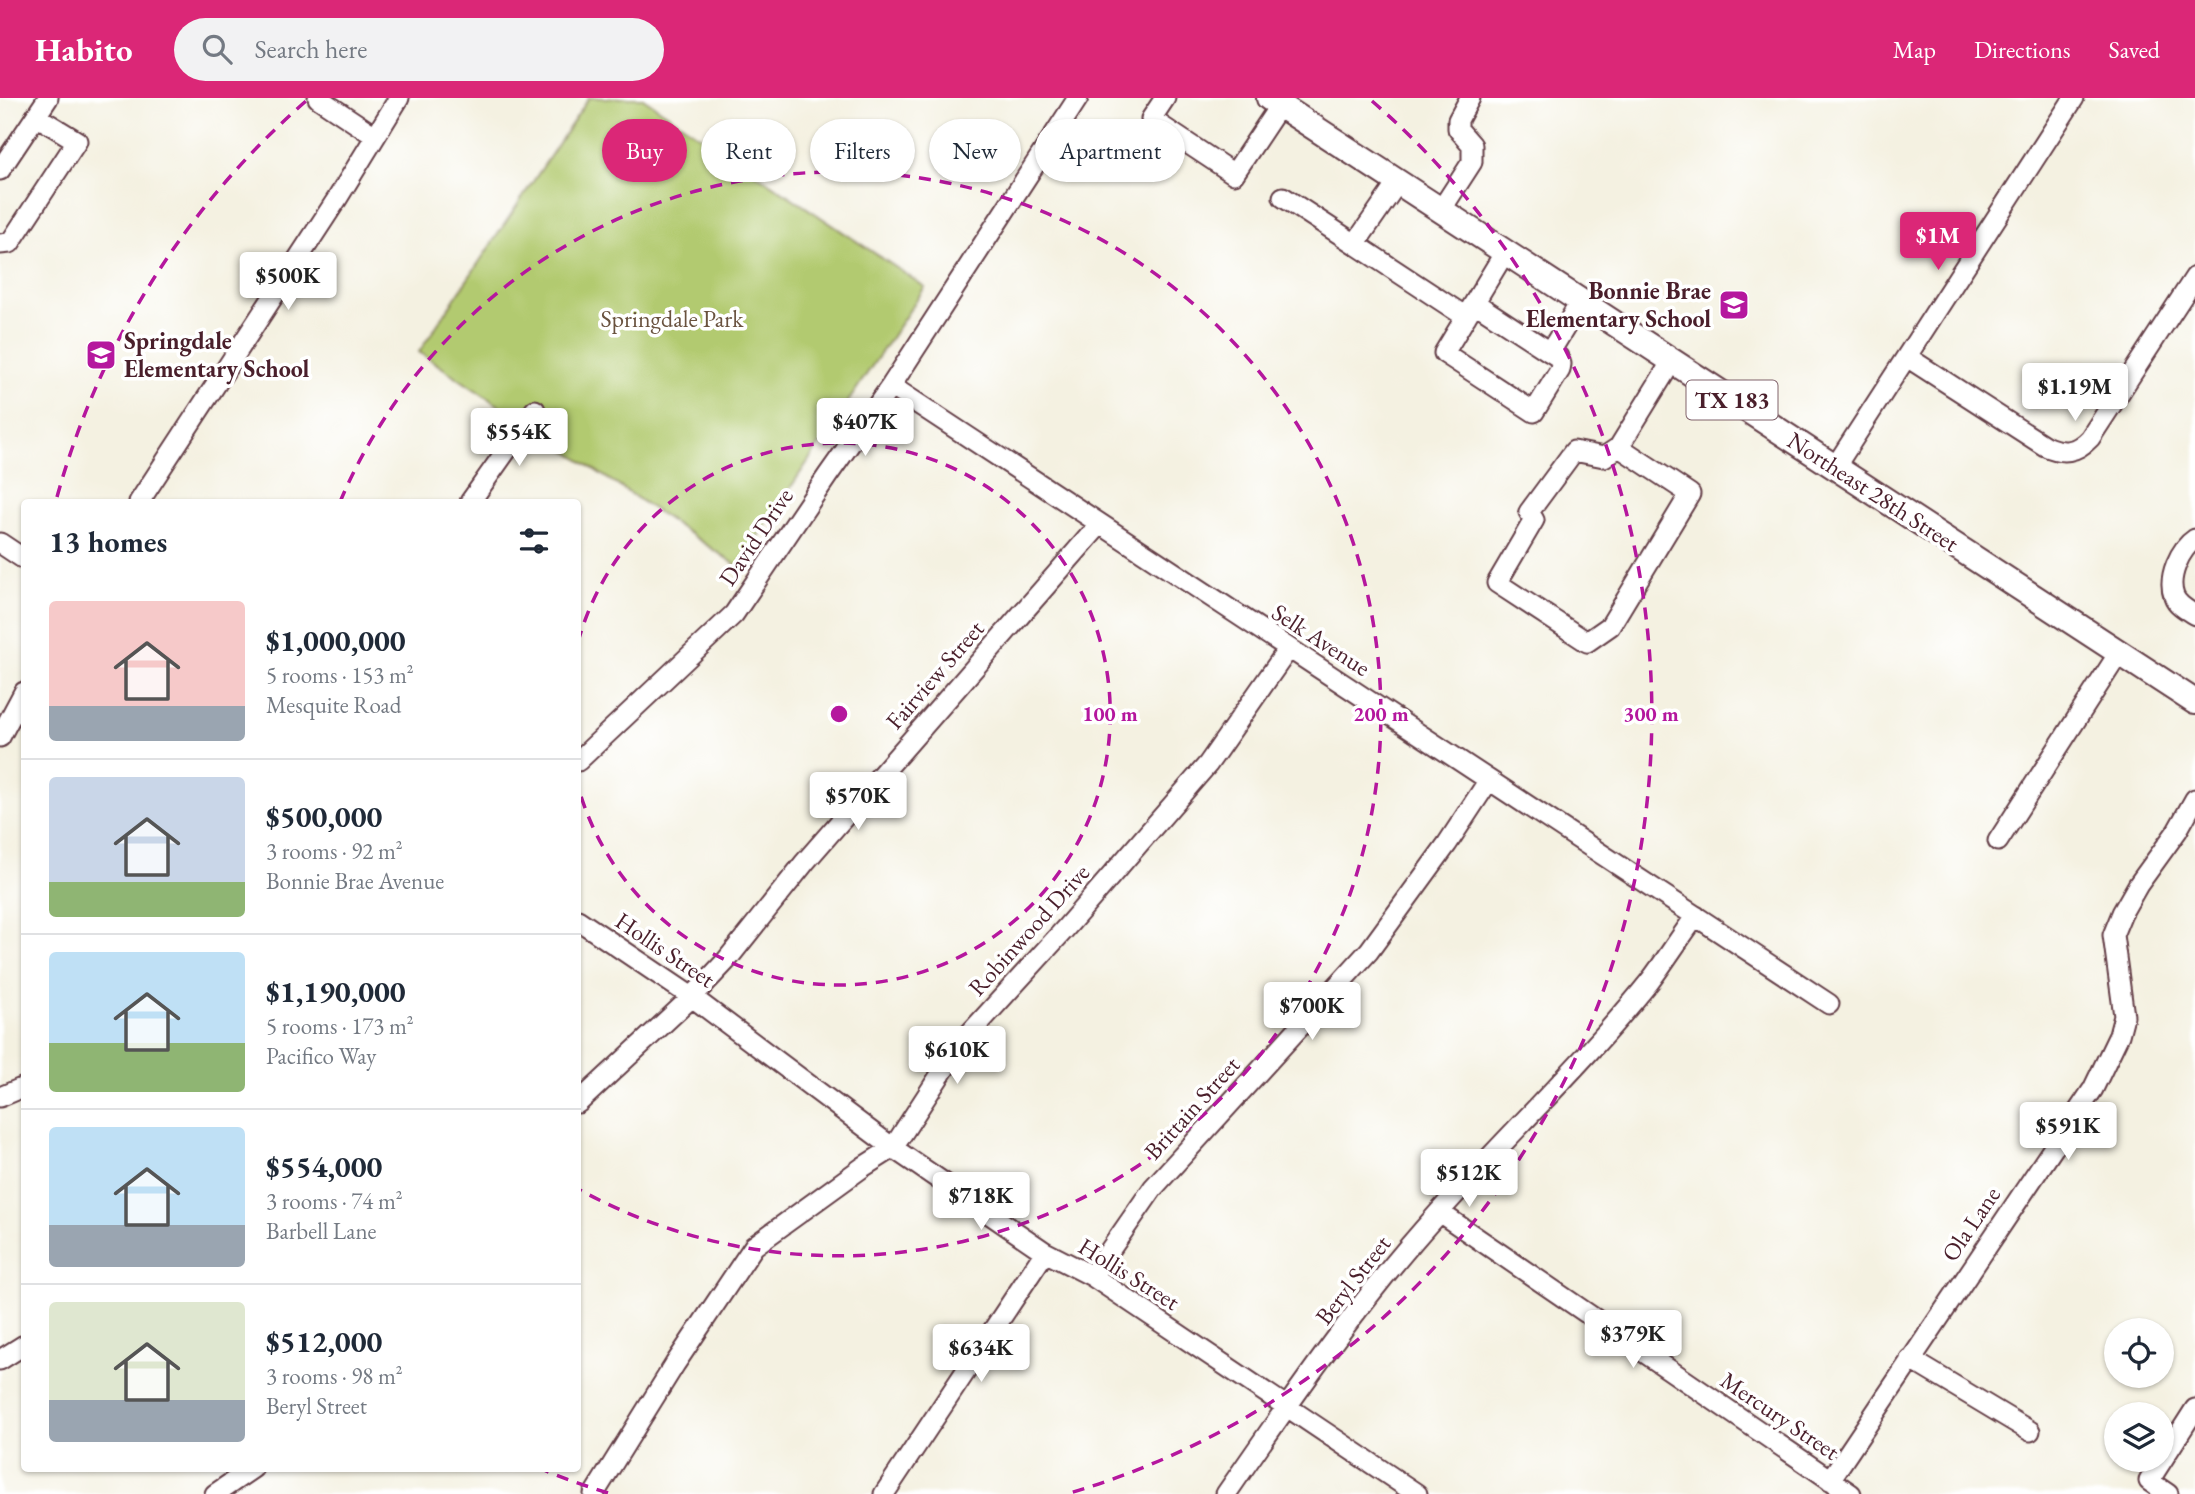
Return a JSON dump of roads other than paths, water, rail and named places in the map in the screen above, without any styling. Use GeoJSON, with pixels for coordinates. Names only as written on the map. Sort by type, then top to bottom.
{"type":"FeatureCollection","features":[{"type":"Feature","properties":{"kind":"main road","name":"Northeast 28th Street"},"geometry":{"type":"LineString","coordinates":[[1275,102],[2195,702]]}},
{"type":"Feature","properties":{"kind":"street"},"geometry":{"type":"LineString","coordinates":[[0,170],[48,98]]}},
{"type":"Feature","properties":{"kind":"street"},"geometry":{"type":"LineString","coordinates":[[318,98],[375,135]]}},
{"type":"Feature","properties":{"kind":"street"},"geometry":{"type":"LineString","coordinates":[[141,499],[330,211],[399,98]]}},
{"type":"Feature","properties":{"kind":"street","name":"David Drive"},"geometry":{"type":"LineString","coordinates":[[581,758],[734,614],[791,527],[891,386],[1078,98]]}},
{"type":"Feature","properties":{"kind":"street"},"geometry":{"type":"LineString","coordinates":[[1165,98],[1151,119],[1234,174],[1275,102]]}},
{"type":"Feature","properties":{"kind":"street"},"geometry":{"type":"LineString","coordinates":[[1441,210],[1472,162],[1472,145],[1458,129],[1458,120],[1470,98]]}},
{"type":"Feature","properties":{"kind":"street"},"geometry":{"type":"LineString","coordinates":[[1835,467],[2074,98]]}},
{"type":"Feature","properties":{"kind":"street"},"geometry":{"type":"LineString","coordinates":[[0,244],[10,243],[77,141],[36,116]]}},
{"type":"Feature","properties":{"kind":"street"},"geometry":{"type":"LineString","coordinates":[[1355,244],[1398,182]]}},
{"type":"Feature","properties":{"kind":"street"},"geometry":{"type":"LineString","coordinates":[[1283,197],[1355,244],[1470,310],[1558,357],[1560,370],[1534,412],[1444,353],[1470,310],[1505,252]]}},
{"type":"Feature","properties":{"kind":"street"},"geometry":{"type":"LineString","coordinates":[[1907,357],[2045,446],[2065,452],[2076,450],[2090,438],[2195,277]]}},
{"type":"Feature","properties":{"kind":"street"},"geometry":{"type":"LineString","coordinates":[[1550,352],[1581,302]]}},
{"type":"Feature","properties":{"kind":"street"},"geometry":{"type":"LineString","coordinates":[[1619,447],[1690,494],[1610,626],[1587,642],[1497,583],[1534,520],[1529,512],[1574,451],[1604,457],[1619,447],[1672,361]]}},
{"type":"Feature","properties":{"kind":"street","name":"Selk Avenue"},"geometry":{"type":"LineString","coordinates":[[891,386],[1829,1004]]}},
{"type":"Feature","properties":{"kind":"street"},"geometry":{"type":"LineString","coordinates":[[472,499],[535,410]]}},
{"type":"Feature","properties":{"kind":"street","name":"Fairview Street"},"geometry":{"type":"LineString","coordinates":[[581,1100],[692,997],[726,961],[805,862],[1100,524]]}},
{"type":"Feature","properties":{"kind":"street"},"geometry":{"type":"LineString","coordinates":[[2195,539],[2186,545],[2179,556],[2173,580],[2173,595],[2180,605],[2195,615]]}},
{"type":"Feature","properties":{"kind":"street"},"geometry":{"type":"LineString","coordinates":[[0,543],[21,557]]}},
{"type":"Feature","properties":{"kind":"street","name":"Robinwood Drive"},"geometry":{"type":"LineString","coordinates":[[594,1494],[675,1364],[754,1245],[893,1148],[961,1043],[1064,930],[1208,764],[1289,648]]}},
{"type":"Feature","properties":{"kind":"street"},"geometry":{"type":"LineString","coordinates":[[1998,841],[2119,653]]}},
{"type":"Feature","properties":{"kind":"street"},"geometry":{"type":"LineString","coordinates":[[0,737],[21,698]]}},
{"type":"Feature","properties":{"kind":"street","name":"Brittain Street"},"geometry":{"type":"LineString","coordinates":[[1092,1276],[1153,1188],[1369,951],[1447,844],[1489,780]]}},
{"type":"Feature","properties":{"kind":"street","name":"Ola Lane"},"geometry":{"type":"LineString","coordinates":[[1830,1480],[2093,1089],[2119,1035],[2124,1016],[2113,935],[2138,886],[2177,831],[2195,799]]}},
{"type":"Feature","properties":{"kind":"street","name":"Beryl Street"},"geometry":{"type":"LineString","coordinates":[[1226,1494],[1374,1289],[1438,1213],[1596,1043],[1650,980],[1696,916]]}},
{"type":"Feature","properties":{"kind":"street","name":"Hollis Street"},"geometry":{"type":"LineString","coordinates":[[581,922],[692,997],[893,1148],[1045,1252],[1092,1276],[1417,1494]]}},
{"type":"Feature","properties":{"kind":"street"},"geometry":{"type":"LineString","coordinates":[[0,1097],[21,1088]]}},
{"type":"Feature","properties":{"kind":"street","name":"Mercury Street"},"geometry":{"type":"LineString","coordinates":[[1438,1213],[1851,1494]]}},
{"type":"Feature","properties":{"kind":"street"},"geometry":{"type":"LineString","coordinates":[[884,1494],[1045,1252]]}},
{"type":"Feature","properties":{"kind":"street"},"geometry":{"type":"LineString","coordinates":[[0,1360],[21,1347]]}},
{"type":"Feature","properties":{"kind":"street"},"geometry":{"type":"LineString","coordinates":[[1910,1359],[2030,1431]]}},
{"type":"Feature","properties":{"kind":"street"},"geometry":{"type":"LineString","coordinates":[[2168,1494],[2149,1481],[2195,1409]]}},
{"type":"Feature","properties":{"kind":"street"},"geometry":{"type":"LineString","coordinates":[[215,1494],[247,1472]]}},
{"type":"Feature","properties":{"kind":"place","name":"Bonnie Brae Elementary School"},"geometry":{"type":"Point","coordinates":[1734,305]}},
{"type":"Feature","properties":{"kind":"place","name":"Springdale Elementary School"},"geometry":{"type":"Point","coordinates":[101,355]}},
{"type":"Feature","properties":{"kind":"park label","name":"Springdale Park"},"geometry":{"type":"Point","coordinates":[672,319]}}]}
